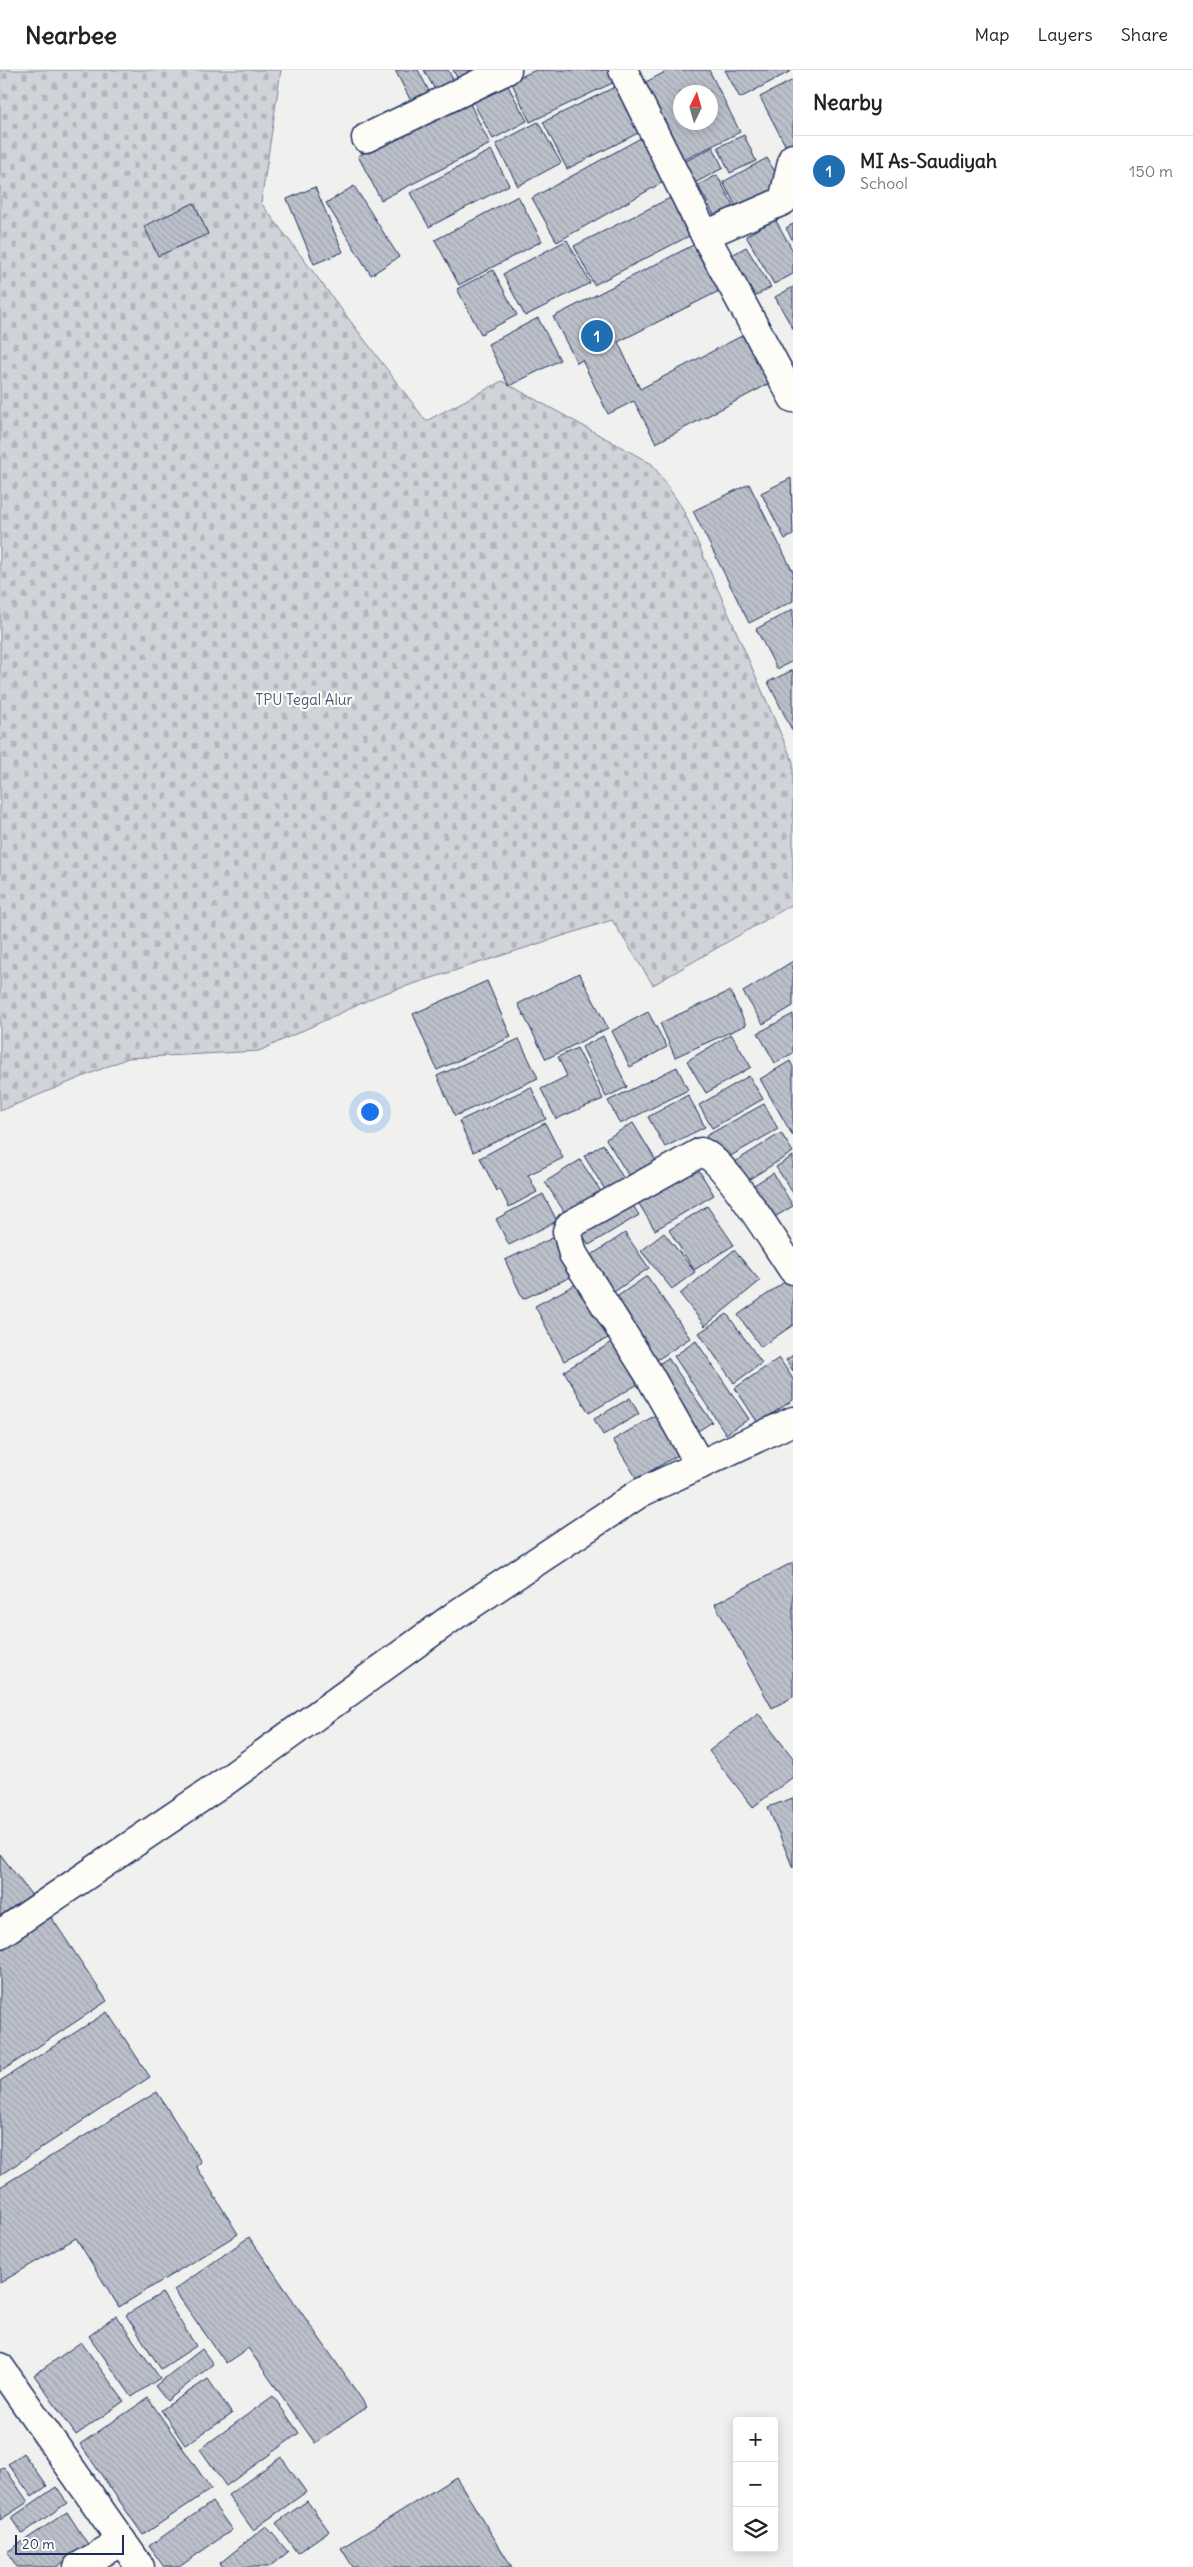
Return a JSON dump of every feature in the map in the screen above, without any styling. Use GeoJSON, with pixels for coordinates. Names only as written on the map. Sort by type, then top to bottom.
{"type":"FeatureCollection","features":[{"type":"Feature","properties":{"kind":"street"},"geometry":{"type":"LineString","coordinates":[[366,138],[507,70]]}},
{"type":"Feature","properties":{"kind":"street"},"geometry":{"type":"LineString","coordinates":[[623,70],[705,235],[793,398]]}},
{"type":"Feature","properties":{"kind":"street"},"geometry":{"type":"LineString","coordinates":[[705,235],[783,201],[793,158]]}},
{"type":"Feature","properties":{"kind":"street"},"geometry":{"type":"LineString","coordinates":[[700,1465],[648,1373],[573,1254],[567,1231],[570,1225],[700,1152],[714,1160],[738,1190],[793,1270]]}},
{"type":"Feature","properties":{"kind":"street"},"geometry":{"type":"LineString","coordinates":[[0,1934],[223,1783],[457,1614],[640,1493],[793,1421]]}},
{"type":"Feature","properties":{"kind":"street"},"geometry":{"type":"LineString","coordinates":[[0,2367],[140,2567]]}},
{"type":"Feature","properties":{"kind":"street"},"geometry":{"type":"LineString","coordinates":[[78,2567],[122,2541]]}},
{"type":"Feature","properties":{"kind":"green space","name":"TPU Tegal Alur"},"geometry":{"type":"Polygon","coordinates":[[[0,70],[281,70],[261,203],[426,421],[502,381],[652,464],[683,509],[793,762],[793,904],[653,985],[612,920],[379,995],[259,1051],[128,1058],[0,1111],[0,70]]]}},
{"type":"Feature","properties":{"kind":"building"},"geometry":{"type":"Polygon","coordinates":[[[395,70],[418,70],[430,93],[412,103],[395,70]]]}},
{"type":"Feature","properties":{"kind":"building"},"geometry":{"type":"Polygon","coordinates":[[[424,70],[448,70],[457,87],[439,97],[424,70]]]}},
{"type":"Feature","properties":{"kind":"building"},"geometry":{"type":"Polygon","coordinates":[[[453,70],[485,70],[461,85],[453,70]]]}},
{"type":"Feature","properties":{"kind":"building"},"geometry":{"type":"Polygon","coordinates":[[[536,70],[617,70],[621,79],[530,122],[511,81],[536,70]]]}},
{"type":"Feature","properties":{"kind":"building"},"geometry":{"type":"Polygon","coordinates":[[[669,70],[709,70],[716,85],[673,85],[673,130],[718,130],[718,88],[740,132],[682,161],[642,84],[669,70]]]}},
{"type":"Feature","properties":{"kind":"building"},"geometry":{"type":"Polygon","coordinates":[[[725,70],[791,70],[791,71],[740,98],[725,70]]]}},
{"type":"Feature","properties":{"kind":"building"},"geometry":{"type":"Polygon","coordinates":[[[793,80],[793,155],[791,156],[760,97],[793,80]]]}},
{"type":"Feature","properties":{"kind":"building"},"geometry":{"type":"Polygon","coordinates":[[[507,84],[527,121],[493,139],[473,102],[507,84]]]}},
{"type":"Feature","properties":{"kind":"building"},"geometry":{"type":"Polygon","coordinates":[[[617,86],[640,132],[567,169],[543,122],[617,86]]]}},
{"type":"Feature","properties":{"kind":"building"},"geometry":{"type":"Polygon","coordinates":[[[468,100],[490,144],[381,200],[358,156],[468,100]]]}},
{"type":"Feature","properties":{"kind":"building"},"geometry":{"type":"Polygon","coordinates":[[[538,122],[561,163],[518,186],[496,144],[538,122]]]}},
{"type":"Feature","properties":{"kind":"building"},"geometry":{"type":"Polygon","coordinates":[[[648,134],[672,177],[557,242],[532,198],[648,134]]]}},
{"type":"Feature","properties":{"kind":"building"},"geometry":{"type":"Polygon","coordinates":[[[744,135],[756,161],[730,173],[718,147],[744,135]]]}},
{"type":"Feature","properties":{"kind":"building"},"geometry":{"type":"Polygon","coordinates":[[[713,147],[723,168],[693,184],[682,163],[713,147]]]}},
{"type":"Feature","properties":{"kind":"building"},"geometry":{"type":"Polygon","coordinates":[[[491,150],[509,185],[429,227],[410,193],[491,150]]]}},
{"type":"Feature","properties":{"kind":"building"},"geometry":{"type":"Polygon","coordinates":[[[767,158],[783,186],[738,210],[723,182],[767,158]]]}},
{"type":"Feature","properties":{"kind":"building"},"geometry":{"type":"Polygon","coordinates":[[[717,175],[739,216],[720,226],[698,185],[717,175]]]}},
{"type":"Feature","properties":{"kind":"building"},"geometry":{"type":"Polygon","coordinates":[[[354,186],[399,257],[371,275],[326,203],[354,186]]]}},
{"type":"Feature","properties":{"kind":"building"},"geometry":{"type":"Polygon","coordinates":[[[315,187],[343,252],[314,264],[287,199],[315,187]]]}},
{"type":"Feature","properties":{"kind":"building"},"geometry":{"type":"Polygon","coordinates":[[[518,196],[542,241],[459,285],[435,240],[518,196]]]}},
{"type":"Feature","properties":{"kind":"building"},"geometry":{"type":"Polygon","coordinates":[[[672,197],[691,235],[594,285],[574,246],[672,197]]]}},
{"type":"Feature","properties":{"kind":"building"},"geometry":{"type":"Polygon","coordinates":[[[194,203],[208,234],[158,256],[144,226],[194,203]]]}},
{"type":"Feature","properties":{"kind":"building"},"geometry":{"type":"Polygon","coordinates":[[[775,219],[793,251],[793,274],[774,284],[746,236],[775,219]]]}},
{"type":"Feature","properties":{"kind":"building"},"geometry":{"type":"Polygon","coordinates":[[[793,224],[793,241],[786,228],[793,224]]]}},
{"type":"Feature","properties":{"kind":"building"},"geometry":{"type":"Polygon","coordinates":[[[567,240],[590,283],[525,316],[503,274],[567,240]]]}},
{"type":"Feature","properties":{"kind":"building"},"geometry":{"type":"Polygon","coordinates":[[[701,241],[725,288],[618,342],[640,389],[755,329],[780,378],[656,443],[634,401],[608,414],[582,360],[577,363],[553,317],[701,241]]]}},
{"type":"Feature","properties":{"kind":"building"},"geometry":{"type":"Polygon","coordinates":[[[746,247],[771,287],[749,300],[725,259],[746,247]]]}},
{"type":"Feature","properties":{"kind":"building"},"geometry":{"type":"Polygon","coordinates":[[[493,270],[517,315],[481,334],[457,289],[493,270]]]}},
{"type":"Feature","properties":{"kind":"building"},"geometry":{"type":"Polygon","coordinates":[[[793,287],[793,329],[775,297],[793,287]]]}},
{"type":"Feature","properties":{"kind":"building"},"geometry":{"type":"Polygon","coordinates":[[[538,318],[560,360],[509,386],[488,344],[538,318]]]}},
{"type":"Feature","properties":{"kind":"building"},"geometry":{"type":"Polygon","coordinates":[[[791,478],[793,535],[785,539],[761,493],[791,478]]]}},
{"type":"Feature","properties":{"kind":"building"},"geometry":{"type":"Polygon","coordinates":[[[749,484],[793,572],[793,601],[749,623],[693,511],[749,484]]]}},
{"type":"Feature","properties":{"kind":"building"},"geometry":{"type":"Polygon","coordinates":[[[793,609],[793,661],[777,669],[756,629],[793,609]]]}},
{"type":"Feature","properties":{"kind":"building"},"geometry":{"type":"Polygon","coordinates":[[[793,670],[793,732],[768,682],[793,670]]]}},
{"type":"Feature","properties":{"kind":"building"},"geometry":{"type":"Polygon","coordinates":[[[793,961],[793,1006],[763,1024],[743,992],[793,961]]]}},
{"type":"Feature","properties":{"kind":"building"},"geometry":{"type":"Polygon","coordinates":[[[579,973],[608,1028],[546,1059],[518,1004],[579,973]]]}},
{"type":"Feature","properties":{"kind":"building"},"geometry":{"type":"Polygon","coordinates":[[[487,981],[511,1037],[437,1070],[413,1014],[487,981]]]}},
{"type":"Feature","properties":{"kind":"building"},"geometry":{"type":"Polygon","coordinates":[[[730,991],[746,1025],[675,1057],[660,1023],[730,991]]]}},
{"type":"Feature","properties":{"kind":"building"},"geometry":{"type":"Polygon","coordinates":[[[648,1012],[667,1047],[630,1067],[612,1031],[648,1012]]]}},
{"type":"Feature","properties":{"kind":"building"},"geometry":{"type":"Polygon","coordinates":[[[793,1014],[793,1053],[775,1063],[758,1033],[793,1014]]]}},
{"type":"Feature","properties":{"kind":"building"},"geometry":{"type":"Polygon","coordinates":[[[731,1034],[751,1067],[706,1093],[687,1061],[731,1034]]]}},
{"type":"Feature","properties":{"kind":"building"},"geometry":{"type":"Polygon","coordinates":[[[603,1036],[627,1087],[606,1097],[582,1047],[603,1036]]]}},
{"type":"Feature","properties":{"kind":"building"},"geometry":{"type":"Polygon","coordinates":[[[519,1039],[538,1078],[455,1116],[437,1076],[519,1039]]]}},
{"type":"Feature","properties":{"kind":"building"},"geometry":{"type":"Polygon","coordinates":[[[577,1048],[603,1099],[556,1119],[541,1089],[567,1076],[558,1057],[577,1048]]]}},
{"type":"Feature","properties":{"kind":"building"},"geometry":{"type":"Polygon","coordinates":[[[790,1061],[793,1067],[793,1136],[760,1079],[790,1061]]]}},
{"type":"Feature","properties":{"kind":"building"},"geometry":{"type":"Polygon","coordinates":[[[677,1067],[688,1090],[620,1124],[608,1101],[677,1067]]]}},
{"type":"Feature","properties":{"kind":"building"},"geometry":{"type":"Polygon","coordinates":[[[749,1076],[763,1099],[712,1128],[699,1105],[749,1076]]]}},
{"type":"Feature","properties":{"kind":"building"},"geometry":{"type":"Polygon","coordinates":[[[531,1087],[546,1119],[473,1152],[459,1121],[531,1087]]]}},
{"type":"Feature","properties":{"kind":"building"},"geometry":{"type":"Polygon","coordinates":[[[688,1095],[705,1127],[665,1147],[648,1117],[688,1095]]]}},
{"type":"Feature","properties":{"kind":"building"},"geometry":{"type":"Polygon","coordinates":[[[764,1104],[778,1129],[720,1162],[706,1136],[764,1104]]]}},
{"type":"Feature","properties":{"kind":"building"},"geometry":{"type":"Polygon","coordinates":[[[545,1123],[563,1158],[528,1175],[537,1192],[509,1207],[500,1189],[497,1191],[480,1158],[545,1123]]]}},
{"type":"Feature","properties":{"kind":"building"},"geometry":{"type":"Polygon","coordinates":[[[633,1123],[660,1167],[633,1183],[606,1139],[633,1123]]]}},
{"type":"Feature","properties":{"kind":"building"},"geometry":{"type":"Polygon","coordinates":[[[781,1133],[793,1152],[740,1185],[728,1166],[781,1133]]]}},
{"type":"Feature","properties":{"kind":"building"},"geometry":{"type":"Polygon","coordinates":[[[603,1144],[627,1184],[609,1196],[584,1156],[603,1144]]]}},
{"type":"Feature","properties":{"kind":"building"},"geometry":{"type":"Polygon","coordinates":[[[793,1156],[793,1193],[776,1167],[793,1156]]]}},
{"type":"Feature","properties":{"kind":"building"},"geometry":{"type":"Polygon","coordinates":[[[580,1160],[602,1193],[567,1216],[545,1182],[580,1160]]]}},
{"type":"Feature","properties":{"kind":"building"},"geometry":{"type":"Polygon","coordinates":[[[695,1164],[714,1195],[655,1230],[636,1199],[695,1164]]]}},
{"type":"Feature","properties":{"kind":"building"},"geometry":{"type":"Polygon","coordinates":[[[773,1173],[793,1206],[763,1224],[743,1192],[773,1173]]]}},
{"type":"Feature","properties":{"kind":"building"},"geometry":{"type":"Polygon","coordinates":[[[543,1194],[557,1221],[509,1245],[496,1219],[543,1194]]]}},
{"type":"Feature","properties":{"kind":"building"},"geometry":{"type":"Polygon","coordinates":[[[629,1199],[639,1215],[589,1245],[579,1229],[629,1199]]]}},
{"type":"Feature","properties":{"kind":"building"},"geometry":{"type":"Polygon","coordinates":[[[707,1206],[734,1245],[694,1270],[669,1230],[707,1206]]]}},
{"type":"Feature","properties":{"kind":"building"},"geometry":{"type":"Polygon","coordinates":[[[625,1233],[649,1268],[611,1294],[587,1258],[625,1233]]]}},
{"type":"Feature","properties":{"kind":"building"},"geometry":{"type":"Polygon","coordinates":[[[664,1233],[695,1272],[672,1289],[641,1251],[664,1233]]]}},
{"type":"Feature","properties":{"kind":"building"},"geometry":{"type":"Polygon","coordinates":[[[557,1236],[575,1275],[523,1299],[505,1260],[557,1236]]]}},
{"type":"Feature","properties":{"kind":"building"},"geometry":{"type":"Polygon","coordinates":[[[734,1250],[760,1281],[705,1326],[680,1294],[734,1250]]]}},
{"type":"Feature","properties":{"kind":"building"},"geometry":{"type":"Polygon","coordinates":[[[647,1276],[690,1338],[657,1360],[615,1298],[647,1276]]]}},
{"type":"Feature","properties":{"kind":"building"},"geometry":{"type":"Polygon","coordinates":[[[790,1278],[793,1282],[793,1325],[761,1347],[738,1315],[790,1278]]]}},
{"type":"Feature","properties":{"kind":"building"},"geometry":{"type":"Polygon","coordinates":[[[580,1282],[610,1337],[564,1361],[535,1306],[580,1282]]]}},
{"type":"Feature","properties":{"kind":"building"},"geometry":{"type":"Polygon","coordinates":[[[727,1314],[762,1363],[734,1383],[699,1333],[727,1314]]]}},
{"type":"Feature","properties":{"kind":"building"},"geometry":{"type":"Polygon","coordinates":[[[614,1341],[640,1383],[589,1413],[564,1371],[614,1341]]]}},
{"type":"Feature","properties":{"kind":"building"},"geometry":{"type":"Polygon","coordinates":[[[696,1341],[749,1419],[726,1434],[674,1356],[696,1341]]]}},
{"type":"Feature","properties":{"kind":"building"},"geometry":{"type":"Polygon","coordinates":[[[793,1355],[793,1371],[786,1360],[793,1355]]]}},
{"type":"Feature","properties":{"kind":"building"},"geometry":{"type":"Polygon","coordinates":[[[668,1358],[712,1422],[695,1433],[651,1369],[668,1358]]]}},
{"type":"Feature","properties":{"kind":"building"},"geometry":{"type":"Polygon","coordinates":[[[779,1358],[793,1379],[793,1400],[758,1423],[735,1388],[779,1358]]]}},
{"type":"Feature","properties":{"kind":"building"},"geometry":{"type":"Polygon","coordinates":[[[630,1398],[639,1414],[603,1435],[594,1419],[630,1398]]]}},
{"type":"Feature","properties":{"kind":"building"},"geometry":{"type":"Polygon","coordinates":[[[661,1412],[685,1451],[637,1479],[613,1440],[661,1412]]]}},
{"type":"Feature","properties":{"kind":"building"},"geometry":{"type":"Polygon","coordinates":[[[793,1562],[793,1697],[772,1708],[715,1604],[793,1562]]]}},
{"type":"Feature","properties":{"kind":"building"},"geometry":{"type":"Polygon","coordinates":[[[758,1713],[793,1758],[793,1777],[753,1807],[709,1751],[758,1713]]]}},
{"type":"Feature","properties":{"kind":"building"},"geometry":{"type":"Polygon","coordinates":[[[793,1798],[793,1868],[768,1807],[793,1798]]]}},
{"type":"Feature","properties":{"kind":"building"},"geometry":{"type":"Polygon","coordinates":[[[0,1854],[33,1897],[0,1921],[0,1854]]]}},
{"type":"Feature","properties":{"kind":"building"},"geometry":{"type":"Polygon","coordinates":[[[49,1914],[107,2001],[0,2072],[0,1946],[49,1914]]]}},
{"type":"Feature","properties":{"kind":"building"},"geometry":{"type":"Polygon","coordinates":[[[107,2012],[150,2077],[0,2175],[0,2081],[107,2012]]]}},
{"type":"Feature","properties":{"kind":"building"},"geometry":{"type":"Polygon","coordinates":[[[157,2092],[201,2162],[196,2166],[238,2234],[119,2307],[76,2238],[0,2283],[0,2187],[157,2092]]]}},
{"type":"Feature","properties":{"kind":"building"},"geometry":{"type":"Polygon","coordinates":[[[249,2237],[367,2407],[315,2443],[248,2348],[226,2363],[174,2290],[249,2237]]]}},
{"type":"Feature","properties":{"kind":"building"},"geometry":{"type":"Polygon","coordinates":[[[162,2293],[196,2346],[161,2369],[126,2315],[162,2293]]]}},
{"type":"Feature","properties":{"kind":"building"},"geometry":{"type":"Polygon","coordinates":[[[116,2316],[160,2378],[132,2397],[89,2336],[116,2316]]]}},
{"type":"Feature","properties":{"kind":"building"},"geometry":{"type":"Polygon","coordinates":[[[81,2342],[124,2401],[76,2435],[34,2375],[81,2342]]]}},
{"type":"Feature","properties":{"kind":"building"},"geometry":{"type":"Polygon","coordinates":[[[202,2349],[213,2364],[167,2401],[155,2386],[202,2349]]]}},
{"type":"Feature","properties":{"kind":"building"},"geometry":{"type":"Polygon","coordinates":[[[208,2379],[232,2414],[185,2445],[161,2410],[208,2379]]]}},
{"type":"Feature","properties":{"kind":"building"},"geometry":{"type":"Polygon","coordinates":[[[273,2396],[299,2433],[226,2486],[200,2449],[273,2396]]]}},
{"type":"Feature","properties":{"kind":"building"},"geometry":{"type":"Polygon","coordinates":[[[148,2398],[211,2489],[143,2535],[80,2444],[148,2398]]]}},
{"type":"Feature","properties":{"kind":"building"},"geometry":{"type":"Polygon","coordinates":[[[23,2453],[47,2486],[32,2497],[8,2464],[23,2453]]]}},
{"type":"Feature","properties":{"kind":"building"},"geometry":{"type":"Polygon","coordinates":[[[281,2457],[306,2492],[253,2530],[228,2495],[281,2457]]]}},
{"type":"Feature","properties":{"kind":"building"},"geometry":{"type":"Polygon","coordinates":[[[4,2467],[28,2502],[0,2520],[0,2470],[4,2467]]]}},
{"type":"Feature","properties":{"kind":"building"},"geometry":{"type":"Polygon","coordinates":[[[456,2477],[512,2567],[353,2567],[341,2548],[456,2477]]]}},
{"type":"Feature","properties":{"kind":"building"},"geometry":{"type":"Polygon","coordinates":[[[56,2487],[67,2503],[22,2534],[11,2518],[56,2487]]]}},
{"type":"Feature","properties":{"kind":"building"},"geometry":{"type":"Polygon","coordinates":[[[307,2501],[329,2531],[297,2553],[276,2523],[307,2501]]]}},
{"type":"Feature","properties":{"kind":"building"},"geometry":{"type":"Polygon","coordinates":[[[212,2502],[232,2530],[179,2567],[164,2567],[149,2546],[212,2502]]]}},
{"type":"Feature","properties":{"kind":"building"},"geometry":{"type":"Polygon","coordinates":[[[67,2512],[89,2546],[56,2567],[17,2567],[7,2552],[67,2512]]]}},
{"type":"Feature","properties":{"kind":"building"},"geometry":{"type":"Polygon","coordinates":[[[266,2526],[288,2552],[269,2567],[223,2567],[220,2563],[266,2526]]]}},
{"type":"Feature","properties":{"kind":"place","name":"MI As-Saudiyah"},"geometry":{"type":"Point","coordinates":[597,336]}}]}
